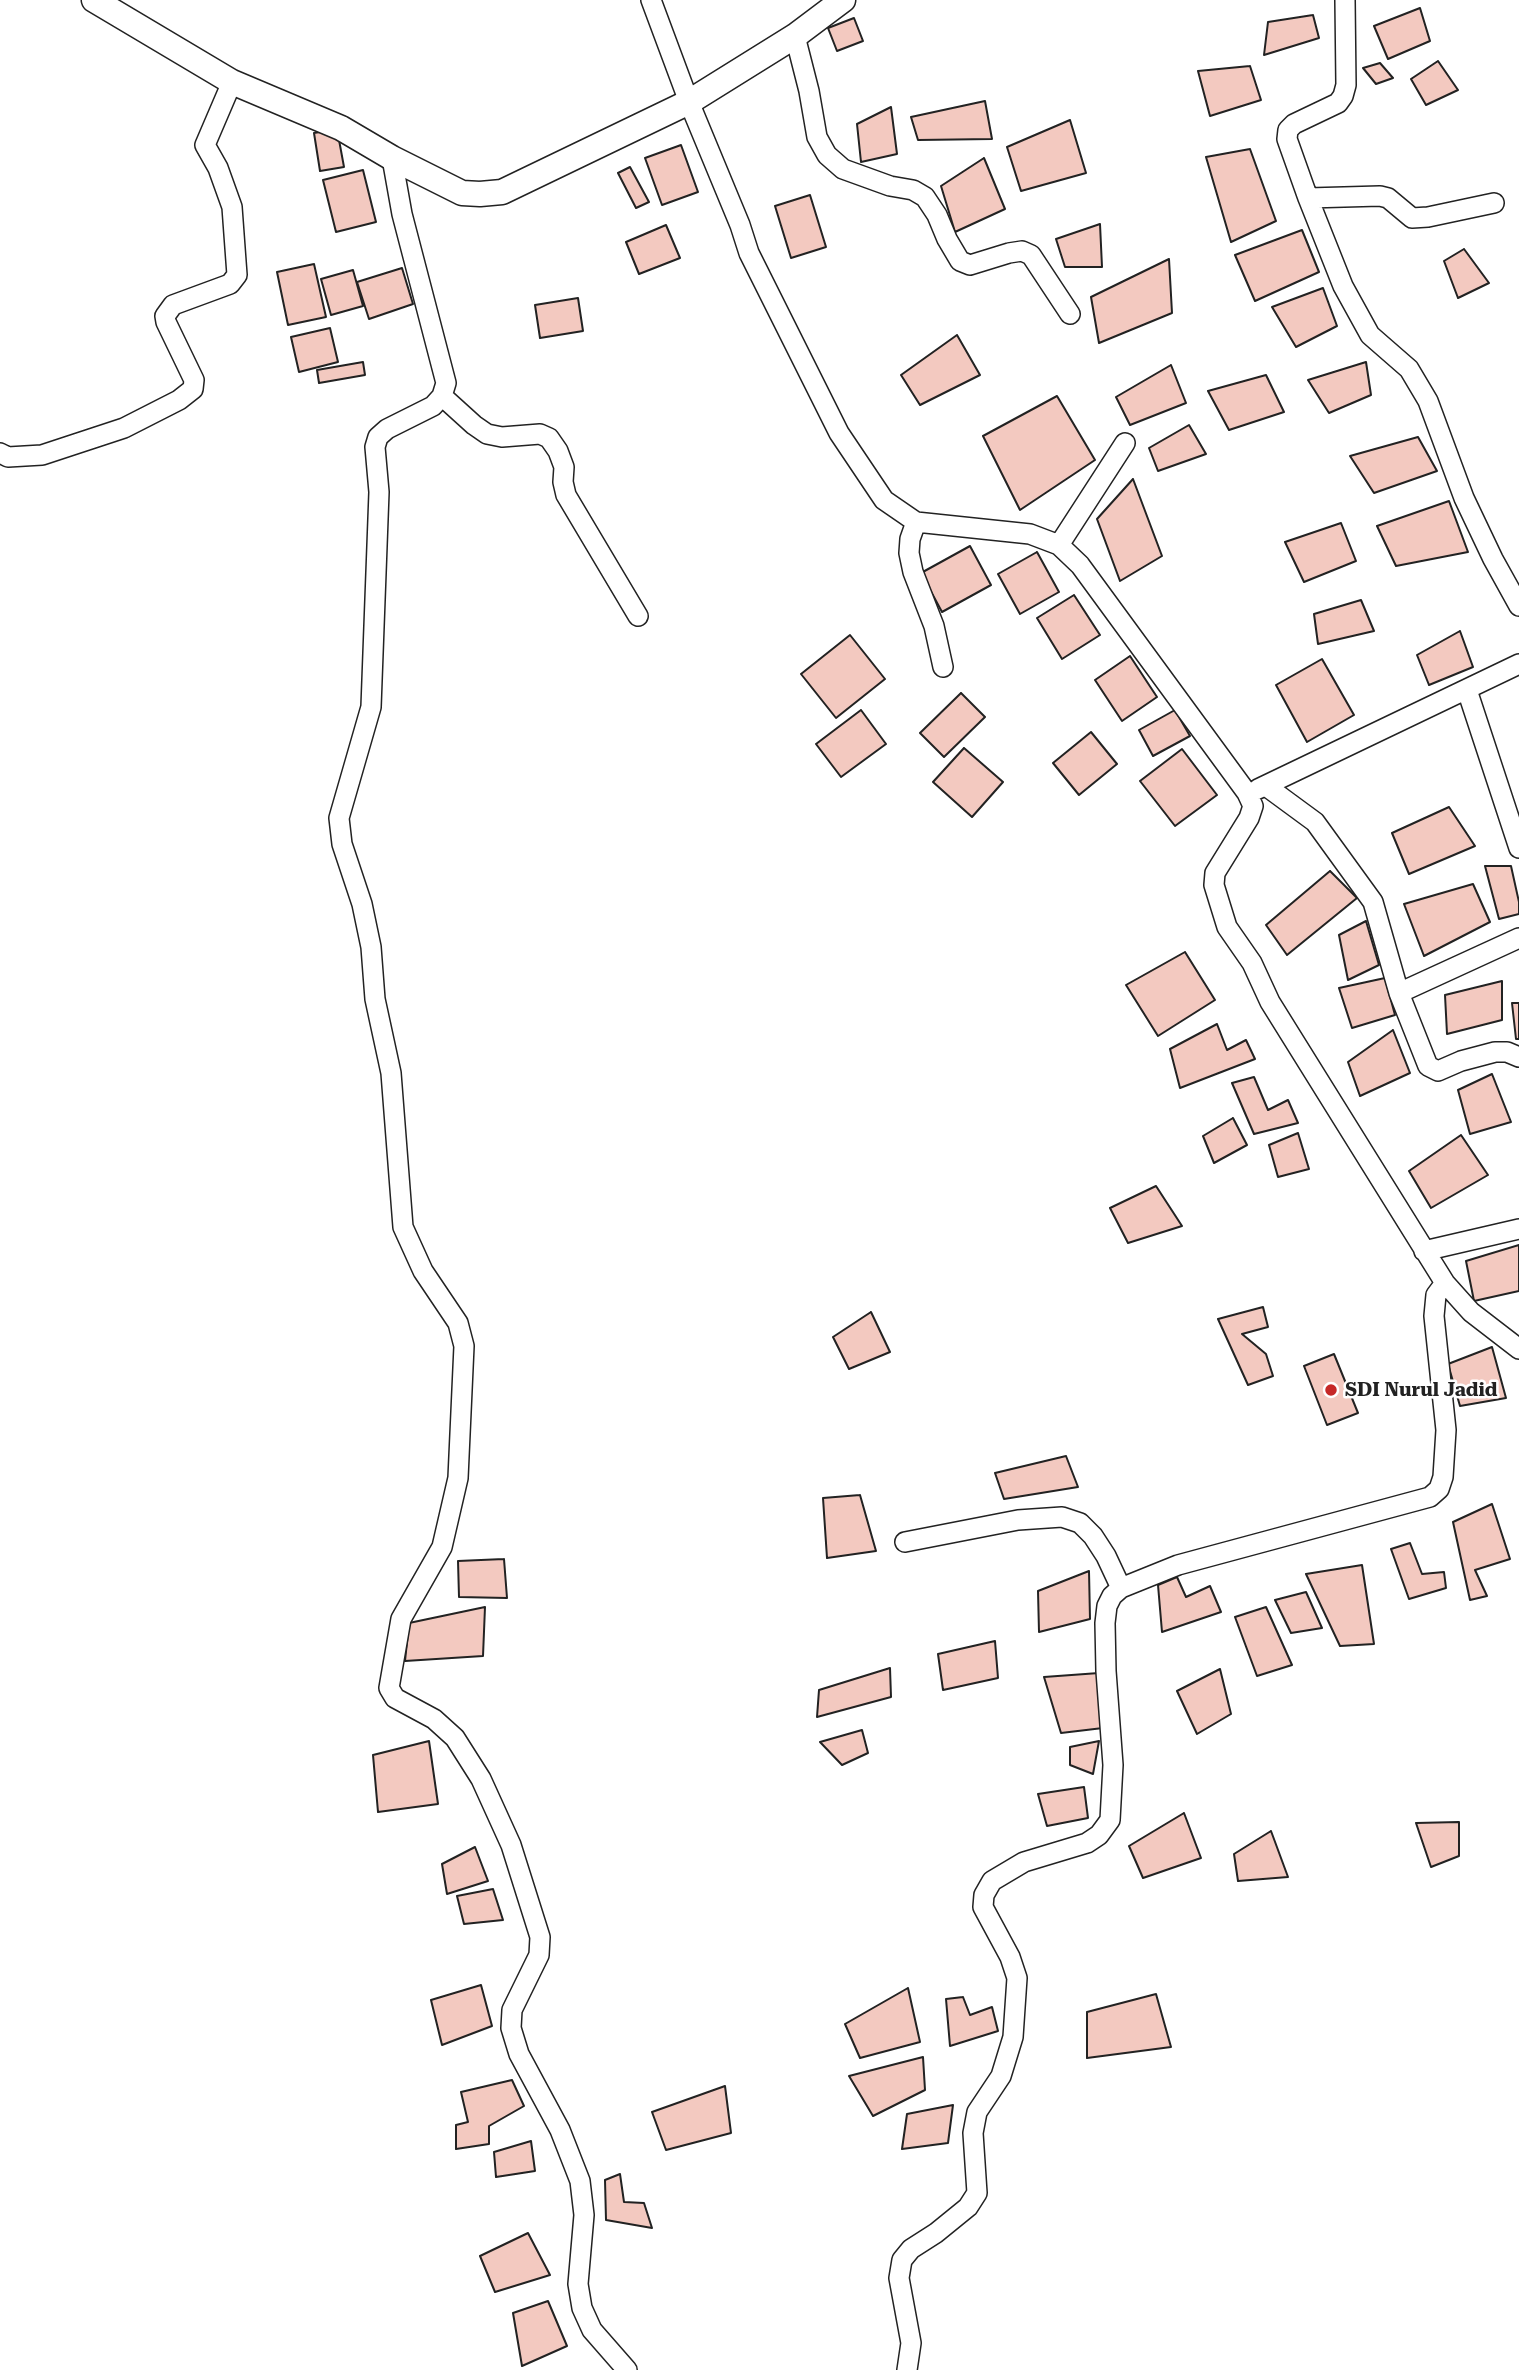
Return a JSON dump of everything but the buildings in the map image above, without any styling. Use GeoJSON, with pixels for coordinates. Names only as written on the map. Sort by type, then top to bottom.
{"type":"FeatureCollection","features":[{"type":"Feature","properties":{"kind":"street"},"geometry":{"type":"LineString","coordinates":[[94,0],[232,82],[341,128],[391,158],[462,193],[481,194],[502,192],[689,102],[795,36],[843,0]]}},
{"type":"Feature","properties":{"kind":"street"},"geometry":{"type":"LineString","coordinates":[[651,0],[749,253],[839,433],[884,500],[916,522],[1030,534],[1059,545],[1080,565],[1247,793],[1253,806],[1249,818],[1215,873],[1214,885],[1227,927],[1252,963],[1270,1002],[1445,1283],[1471,1312],[1519,1349]]}},
{"type":"Feature","properties":{"kind":"street"},"geometry":{"type":"LineString","coordinates":[[1345,0],[1346,85],[1343,96],[1338,103],[1294,124],[1288,130],[1287,139],[1343,286],[1368,330],[1409,369],[1428,401],[1464,498],[1489,552],[1519,606]]}},
{"type":"Feature","properties":{"kind":"street"},"geometry":{"type":"LineString","coordinates":[[795,36],[817,137],[827,155],[843,169],[890,186],[913,190],[925,197],[960,261],[970,265],[1009,253],[1022,251],[1031,255],[1070,314]]}},
{"type":"Feature","properties":{"kind":"street"},"geometry":{"type":"LineString","coordinates":[[0,453],[8,457],[42,455],[124,428],[189,394],[193,389],[194,380],[165,316],[173,306],[230,284],[237,275],[232,207],[218,168],[205,145],[232,82]]}},
{"type":"Feature","properties":{"kind":"street"},"geometry":{"type":"LineString","coordinates":[[391,158],[402,214],[446,383],[442,396],[433,406],[387,429],[378,437],[375,447],[379,492],[371,707],[339,818],[342,844],[362,904],[371,947],[375,999],[391,1073],[404,1227],[423,1271],[458,1323],[464,1346],[458,1478],[442,1546],[401,1619],[389,1688],[395,1698],[434,1719],[455,1738],[481,1779],[511,1845],[540,1937],[539,1955],[512,2010],[511,2028],[519,2054],[560,2130],[580,2181],[584,2215],[578,2284],[582,2308],[592,2330],[626,2370]]}},
{"type":"Feature","properties":{"kind":"street"},"geometry":{"type":"LineString","coordinates":[[1308,198],[1380,196],[1388,198],[1412,218],[1494,203]]}},
{"type":"Feature","properties":{"kind":"street"},"geometry":{"type":"LineString","coordinates":[[442,396],[487,434],[540,434],[550,438],[564,467],[566,495],[638,616]]}},
{"type":"Feature","properties":{"kind":"street"},"geometry":{"type":"LineString","coordinates":[[1059,545],[1125,443]]}},
{"type":"Feature","properties":{"kind":"street"},"geometry":{"type":"LineString","coordinates":[[916,522],[910,538],[909,553],[913,572],[934,626],[943,667]]}},
{"type":"Feature","properties":{"kind":"street"},"geometry":{"type":"LineString","coordinates":[[1247,793],[1519,664]]}},
{"type":"Feature","properties":{"kind":"street"},"geometry":{"type":"LineString","coordinates":[[1467,690],[1519,848]]}},
{"type":"Feature","properties":{"kind":"street"},"geometry":{"type":"LineString","coordinates":[[1266,786],[1315,822],[1373,902],[1399,992],[1429,1066],[1438,1071],[1461,1061],[1495,1052],[1507,1052],[1519,1057]]}},
{"type":"Feature","properties":{"kind":"street"},"geometry":{"type":"LineString","coordinates":[[1399,992],[1519,937]]}},
{"type":"Feature","properties":{"kind":"street"},"geometry":{"type":"LineString","coordinates":[[1424,1251],[1519,1229]]}},
{"type":"Feature","properties":{"kind":"street"},"geometry":{"type":"LineString","coordinates":[[907,2370],[911,2343],[900,2278],[902,2260],[911,2249],[968,2207],[977,2193],[973,2133],[977,2112],[1001,2076],[1013,2037],[1017,1978],[1010,1956],[983,1907],[984,1895],[992,1881],[1024,1862],[1087,1843],[1100,1835],[1110,1820],[1113,1765],[1106,1671],[1107,1606],[1112,1596],[1121,1588],[1178,1565],[1430,1497],[1439,1489],[1443,1477],[1446,1430],[1434,1316],[1436,1295],[1445,1283]]}},
{"type":"Feature","properties":{"kind":"street"},"geometry":{"type":"LineString","coordinates":[[905,1542],[1017,1520],[1062,1517],[1080,1523],[1093,1536],[1121,1588]]}},
{"type":"Feature","properties":{"kind":"place","name":"SDI Nurul Jadid"},"geometry":{"type":"Point","coordinates":[1331,1390]}}]}
